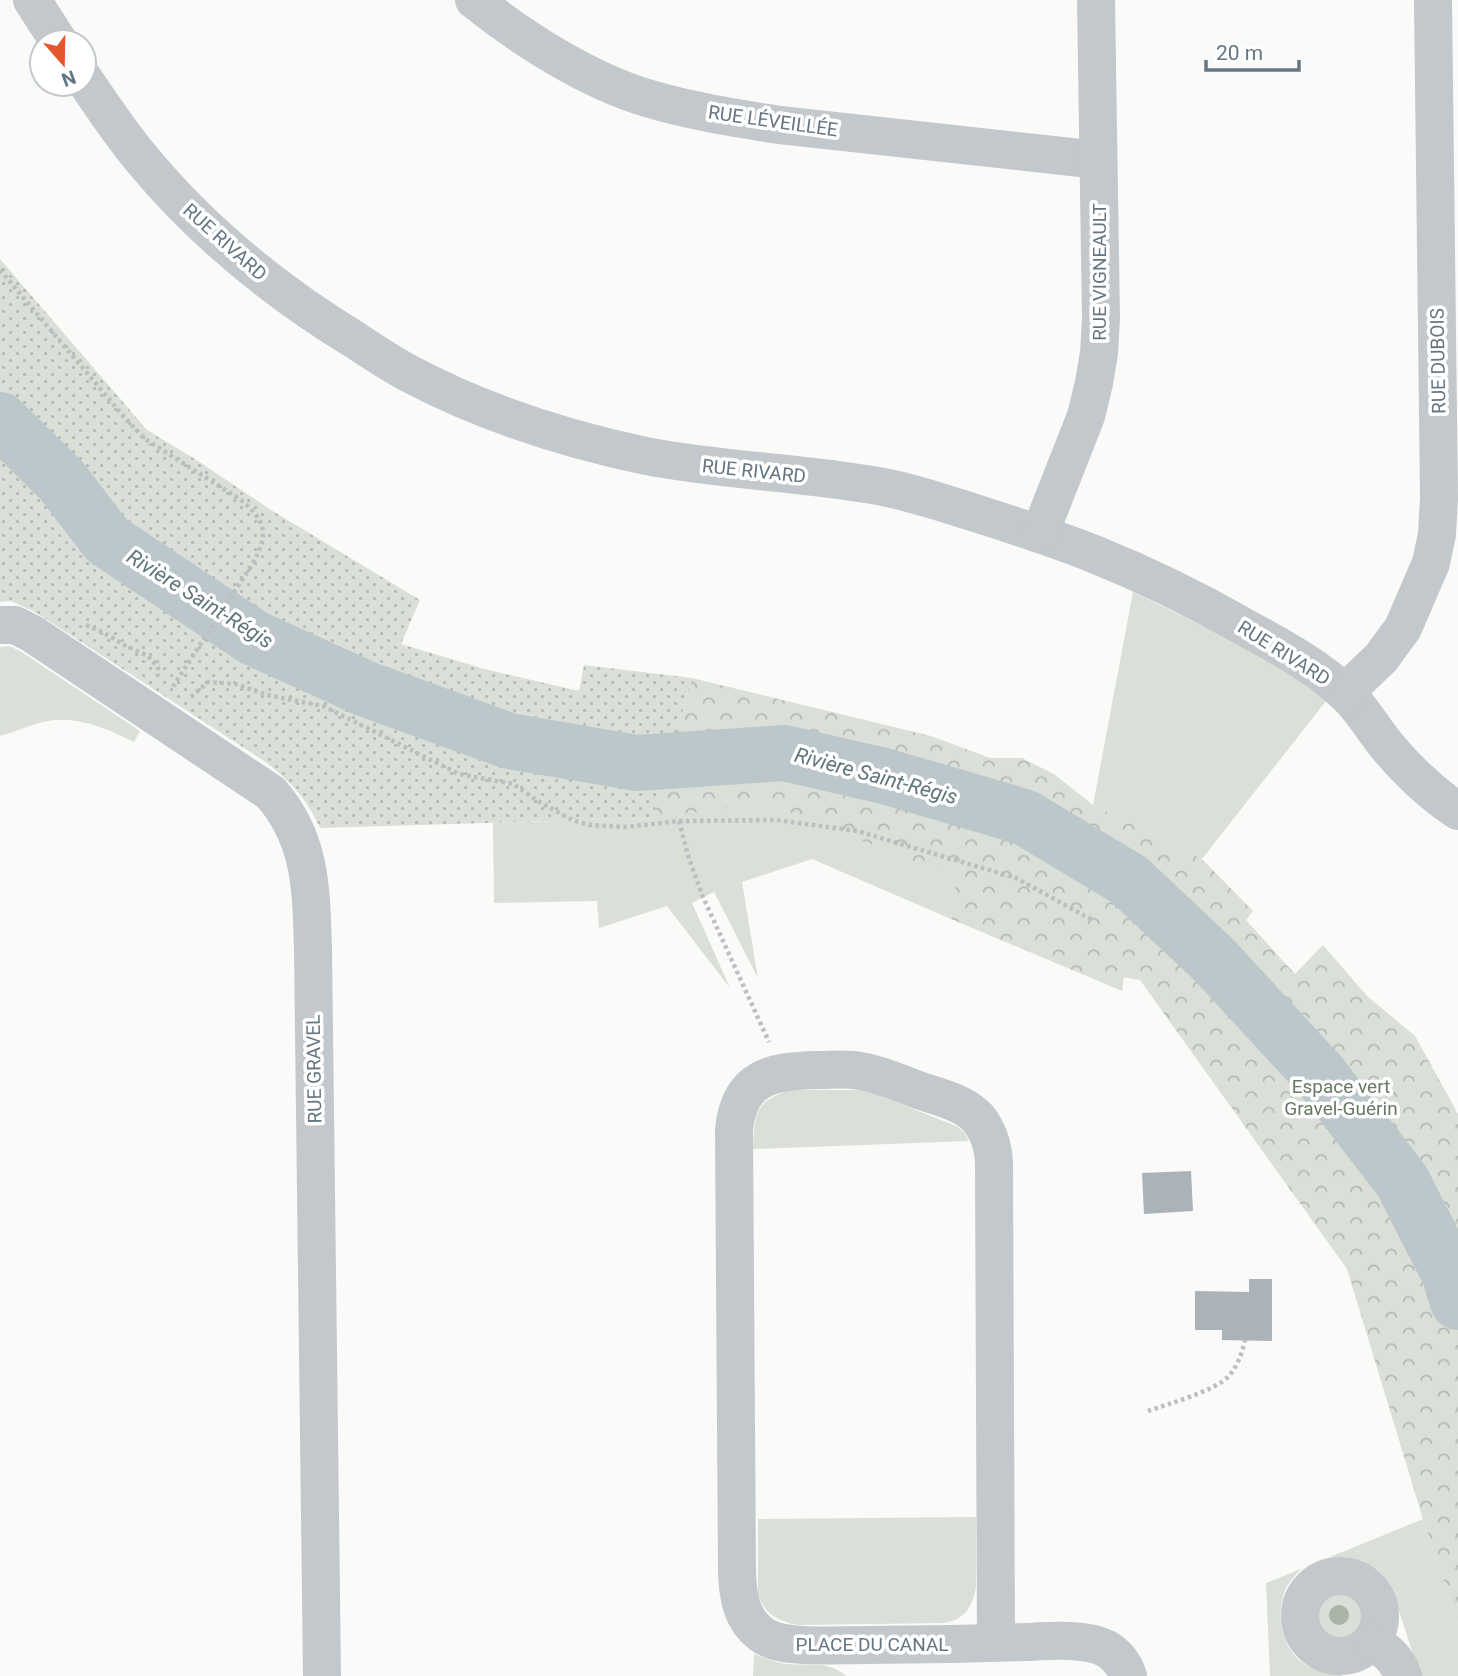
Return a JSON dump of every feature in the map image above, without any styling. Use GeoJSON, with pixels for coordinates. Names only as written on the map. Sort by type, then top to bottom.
{"type":"FeatureCollection","features":[{"type":"Feature","properties":{"kind":"street"},"geometry":{"type":"LineString","coordinates":[[32,0],[51,28]]}},
{"type":"Feature","properties":{"kind":"street","name":"RUE LÉVEILLÉE"},"geometry":{"type":"LineString","coordinates":[[474,0],[530,41],[566,62],[645,98],[736,119],[1098,160]]}},
{"type":"Feature","properties":{"kind":"street","name":"RUE VIGNEAULT"},"geometry":{"type":"LineString","coordinates":[[1040,533],[1086,416],[1099,353],[1101,319],[1096,0]]}},
{"type":"Feature","properties":{"kind":"street","name":"RUE DUBOIS"},"geometry":{"type":"LineString","coordinates":[[1347,694],[1381,658],[1403,628],[1431,563],[1437,534],[1439,498],[1433,0]]}},
{"type":"Feature","properties":{"kind":"street","name":"RUE RIVARD"},"geometry":{"type":"LineString","coordinates":[[98,98],[142,160],[215,237],[261,276],[312,313],[409,374],[473,403],[585,442],[708,467],[827,478],[883,487],[1040,533],[1156,580],[1303,661],[1347,694],[1404,764],[1425,786],[1458,811]]}},
{"type":"Feature","properties":{"kind":"street","name":"RUE GRAVEL"},"geometry":{"type":"LineString","coordinates":[[0,625],[15,625],[31,633],[271,793],[289,818],[304,854],[309,875],[313,949],[322,1676]]}},
{"type":"Feature","properties":{"kind":"street","name":"PLACE DU CANAL"},"geometry":{"type":"LineString","coordinates":[[858,1070],[877,1075],[965,1108],[976,1117],[990,1137],[994,1162],[996,1643],[878,1661],[778,1642],[763,1636],[743,1613],[738,1595],[734,1130],[738,1106],[744,1096],[753,1085],[778,1072],[858,1070]]}},
{"type":"Feature","properties":{"kind":"street"},"geometry":{"type":"LineString","coordinates":[[1371,1642],[1394,1658],[1403,1676]]}},
{"type":"Feature","properties":{"kind":"street"},"geometry":{"type":"LineString","coordinates":[[996,1643],[1091,1644],[1116,1656],[1128,1676]]}},
{"type":"Feature","properties":{"kind":"path"},"geometry":{"type":"LineString","coordinates":[[0,270],[145,439],[241,500],[255,512],[261,523],[263,539],[253,563],[170,691]]}},
{"type":"Feature","properties":{"kind":"path"},"geometry":{"type":"LineString","coordinates":[[79,623],[148,656],[158,667],[159,680]]}},
{"type":"Feature","properties":{"kind":"path"},"geometry":{"type":"LineString","coordinates":[[183,699],[194,696],[208,682],[236,684],[267,695],[323,706],[459,775],[513,784],[572,820],[590,825],[626,827],[679,821],[776,820],[857,831],[1016,878],[1094,921]]}},
{"type":"Feature","properties":{"kind":"path"},"geometry":{"type":"LineString","coordinates":[[164,685],[176,695]]}},
{"type":"Feature","properties":{"kind":"path"},"geometry":{"type":"LineString","coordinates":[[679,821],[703,897],[773,1053]]}},
{"type":"Feature","properties":{"kind":"path"},"geometry":{"type":"LineString","coordinates":[[1148,1412],[1213,1387],[1228,1377],[1242,1355],[1245,1340]]}},
{"type":"Feature","properties":{"kind":"green space"},"geometry":{"type":"Polygon","coordinates":[[[0,259],[147,430],[271,510],[420,600],[401,644],[488,670],[579,691],[584,665],[692,678],[652,818],[320,828],[298,792],[267,763],[35,612],[11,601],[0,602],[0,259]]]}},
{"type":"Feature","properties":{"kind":"green space"},"geometry":{"type":"Polygon","coordinates":[[[1133,592],[1222,635],[1287,671],[1326,701],[1202,859],[1093,805],[1133,592]]]}},
{"type":"Feature","properties":{"kind":"green space"},"geometry":{"type":"Polygon","coordinates":[[[9,646],[140,731],[134,742],[101,727],[66,720],[43,722],[0,736],[0,647],[9,646]]]}},
{"type":"Feature","properties":{"kind":"green space","name":"Espace vert Gravel-Guérin"},"geometry":{"type":"Polygon","coordinates":[[[692,678],[931,736],[990,758],[1022,758],[1054,774],[1093,805],[1202,859],[1253,911],[1246,920],[1295,974],[1323,945],[1367,996],[1415,1036],[1458,1114],[1458,1624],[1347,1269],[1140,980],[1124,977],[1122,991],[944,916],[959,879],[766,803],[652,818],[692,678]]]}},
{"type":"Feature","properties":{"kind":"green space"},"geometry":{"type":"Polygon","coordinates":[[[766,803],[960,879],[944,916],[812,859],[742,882],[758,978],[714,892],[692,903],[730,988],[667,906],[599,928],[597,901],[494,903],[493,823],[651,818],[766,803]]]}},
{"type":"Feature","properties":{"kind":"green space"},"geometry":{"type":"Polygon","coordinates":[[[791,1090],[862,1090],[873,1093],[956,1126],[964,1132],[969,1141],[753,1149],[759,1110],[770,1099],[791,1090]]]}},
{"type":"Feature","properties":{"kind":"green space"},"geometry":{"type":"Polygon","coordinates":[[[976,1517],[976,1587],[970,1607],[957,1619],[944,1623],[797,1625],[772,1615],[760,1600],[758,1519],[976,1517]]]}},
{"type":"Feature","properties":{"kind":"green space"},"geometry":{"type":"Polygon","coordinates":[[[1423,1519],[1458,1624],[1458,1676],[1420,1676],[1391,1586],[1379,1571],[1363,1561],[1330,1557],[1423,1519]]]}},
{"type":"Feature","properties":{"kind":"green space"},"geometry":{"type":"Polygon","coordinates":[[[1301,1569],[1288,1585],[1282,1601],[1281,1621],[1286,1642],[1291,1651],[1306,1665],[1324,1672],[1343,1674],[1342,1676],[1270,1676],[1266,1583],[1301,1569]]]}},
{"type":"Feature","properties":{"kind":"green space"},"geometry":{"type":"Polygon","coordinates":[[[1339,1593],[1355,1600],[1362,1616],[1355,1632],[1339,1639],[1323,1632],[1316,1616],[1323,1600],[1339,1593]]]}},
{"type":"Feature","properties":{"kind":"green space"},"geometry":{"type":"Polygon","coordinates":[[[754,1654],[783,1663],[825,1666],[846,1676],[753,1676],[754,1654]]]}},
{"type":"Feature","properties":{"kind":"building"},"geometry":{"type":"Polygon","coordinates":[[[1191,1171],[1193,1211],[1144,1214],[1142,1173],[1191,1171]]]}},
{"type":"Feature","properties":{"kind":"building"},"geometry":{"type":"Polygon","coordinates":[[[1249,1279],[1272,1279],[1272,1341],[1222,1340],[1222,1330],[1195,1330],[1195,1291],[1249,1292],[1249,1279]]]}},
{"type":"Feature","properties":{"kind":"waterway","name":"Rivière Saint-Régis"},"geometry":{"type":"LineString","coordinates":[[0,420],[62,481],[107,540],[254,638],[366,689],[509,741],[637,763],[784,753],[884,776],[1024,817],[1129,880],[1214,960],[1321,1076],[1402,1181],[1449,1273],[1458,1302]]}}]}
